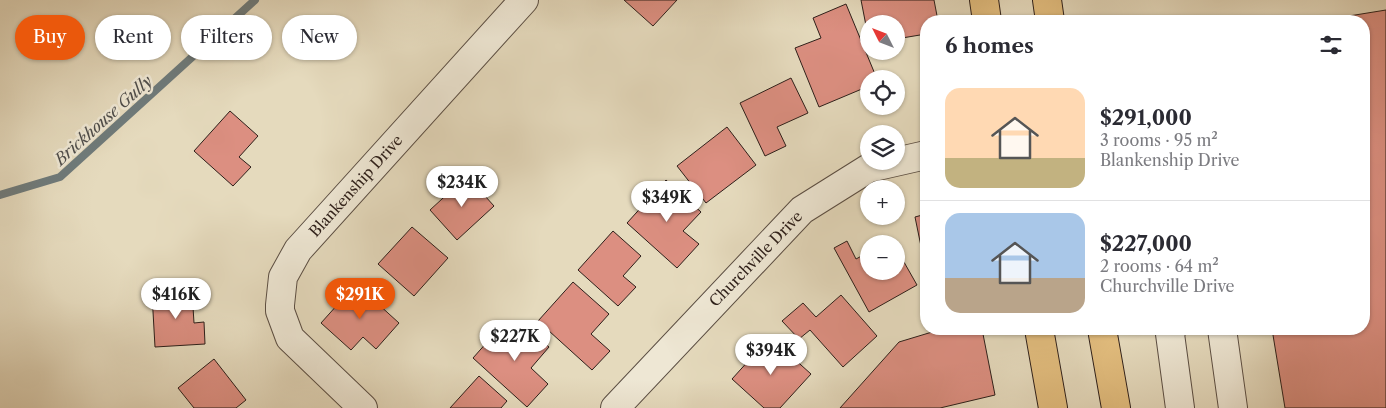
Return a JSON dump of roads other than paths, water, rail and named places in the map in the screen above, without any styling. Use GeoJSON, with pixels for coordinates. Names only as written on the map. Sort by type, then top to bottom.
{"type":"FeatureCollection","features":[{"type":"Feature","properties":{"kind":"main road"},"geometry":{"type":"LineString","coordinates":[[984,0],[986,15]]}},
{"type":"Feature","properties":{"kind":"main road"},"geometry":{"type":"LineString","coordinates":[[1047,0],[1049,15]]}},
{"type":"Feature","properties":{"kind":"main road"},"geometry":{"type":"LineString","coordinates":[[1040,335],[1053,408]]}},
{"type":"Feature","properties":{"kind":"main road"},"geometry":{"type":"LineString","coordinates":[[1103,335],[1116,408]]}},
{"type":"Feature","properties":{"kind":"street","name":"Blankenship Drive"},"geometry":{"type":"LineString","coordinates":[[363,408],[290,338],[280,311],[283,278],[298,250],[524,0]]}},
{"type":"Feature","properties":{"kind":"street","name":"Churchville Drive"},"geometry":{"type":"LineString","coordinates":[[615,408],[802,210],[870,168],[920,156]]}},
{"type":"Feature","properties":{"kind":"street"},"geometry":{"type":"LineString","coordinates":[[1170,335],[1180,408]]}},
{"type":"Feature","properties":{"kind":"street"},"geometry":{"type":"LineString","coordinates":[[1223,335],[1233,408]]}},
{"type":"Feature","properties":{"kind":"waterway","name":"Brickhouse Gully"},"geometry":{"type":"LineString","coordinates":[[0,195],[60,177],[255,0]]}}]}
